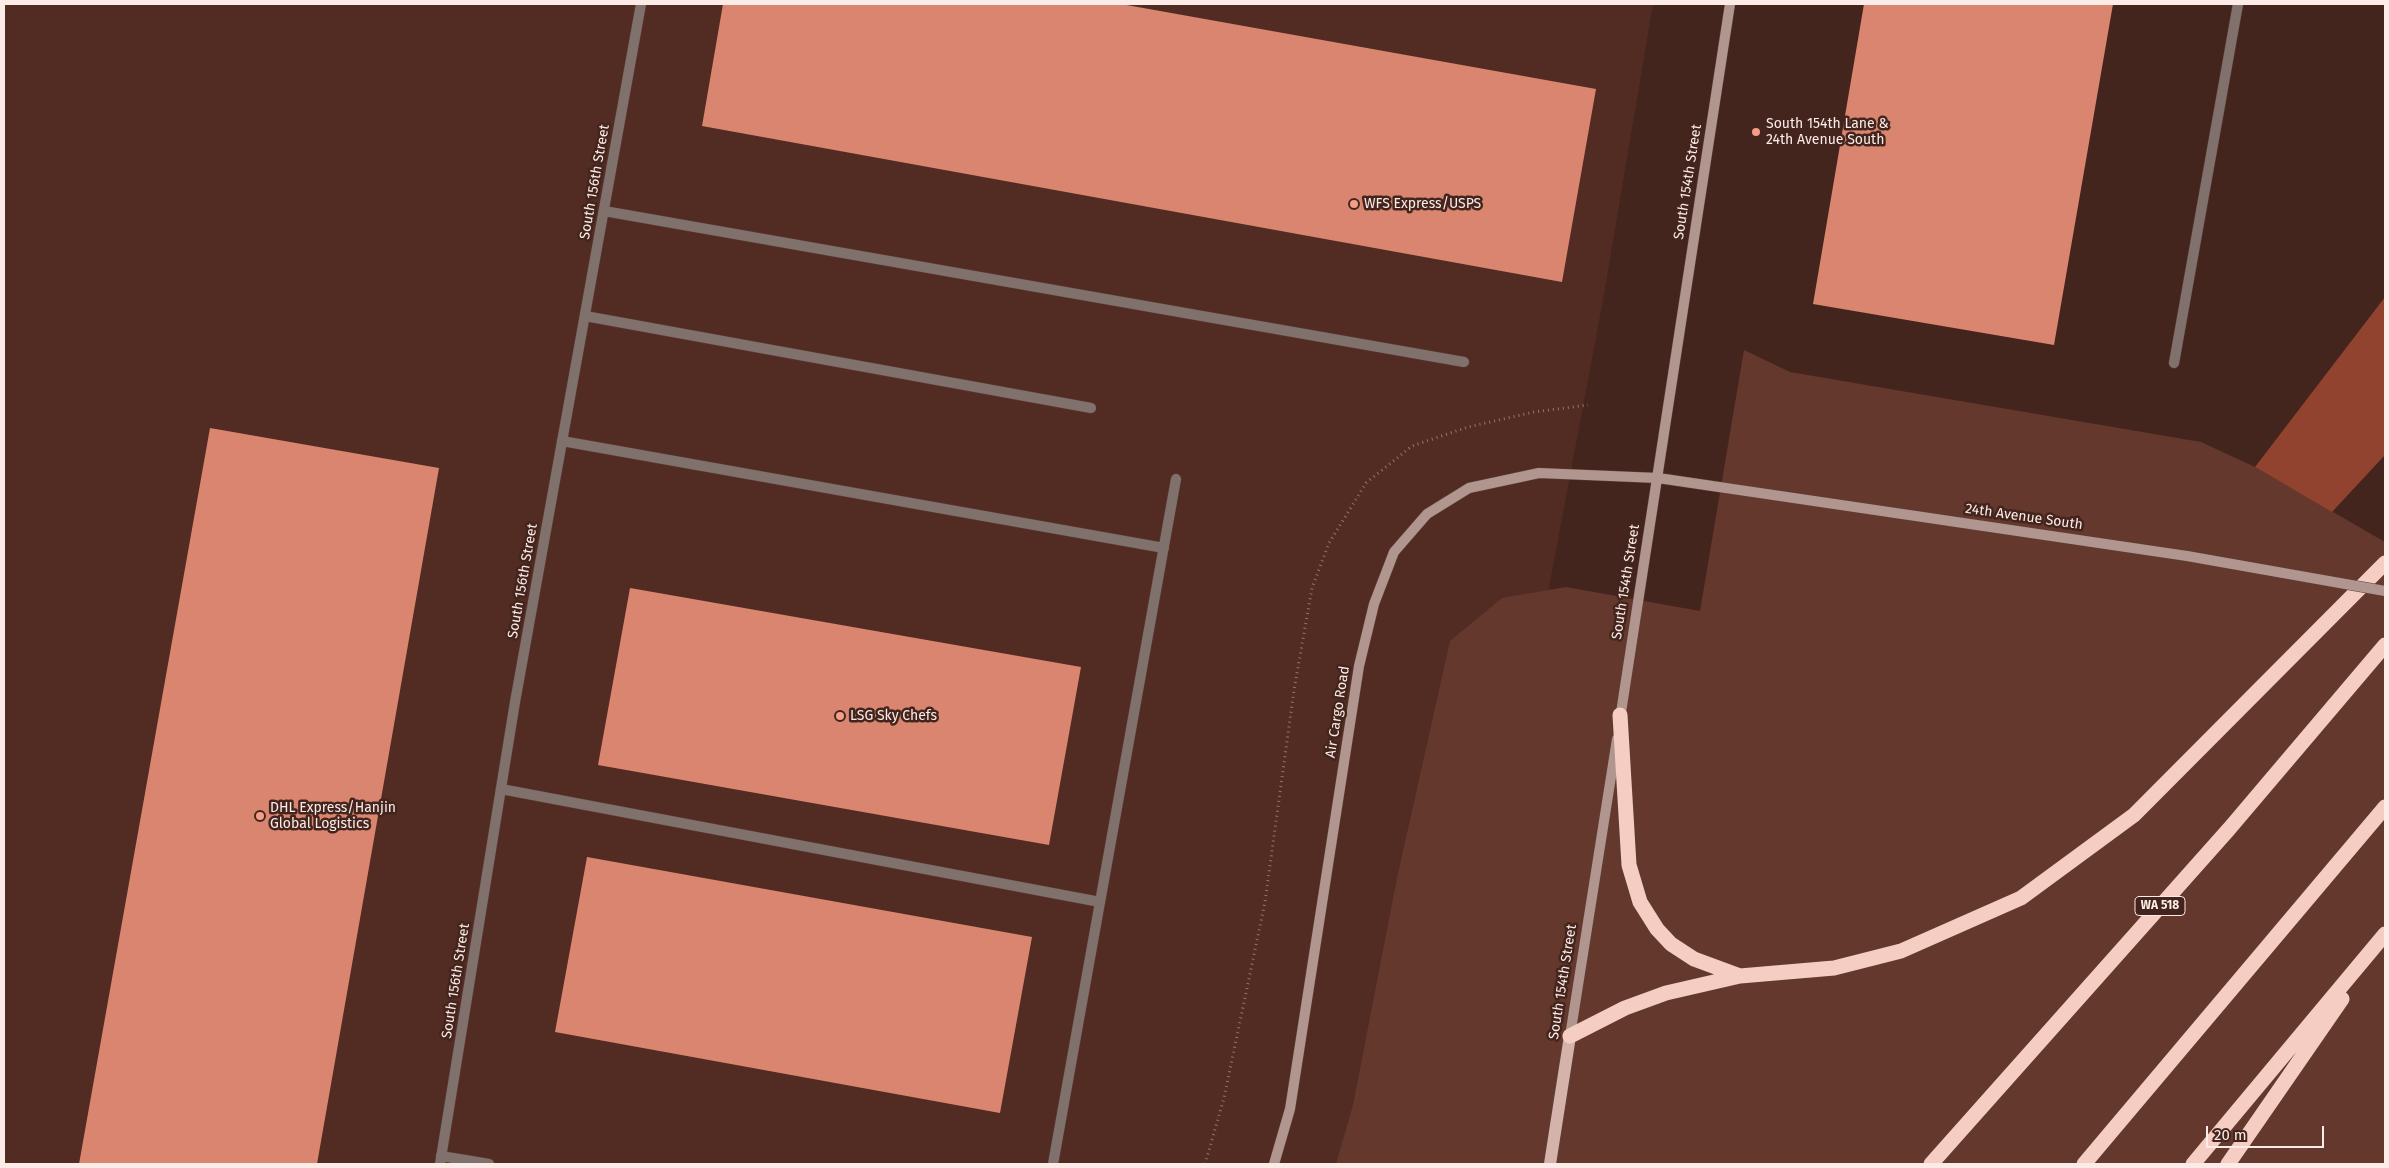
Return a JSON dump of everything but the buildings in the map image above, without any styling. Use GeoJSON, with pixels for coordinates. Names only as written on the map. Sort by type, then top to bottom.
{"type":"FeatureCollection","features":[{"type":"Feature","properties":{"kind":"highway"},"geometry":{"type":"LineString","coordinates":[[1570,1036],[1625,1008],[1666,993],[1740,976],[1834,968],[1901,951],[2021,898],[2134,815],[2385,563]]}},
{"type":"Feature","properties":{"kind":"highway","name":"WA 518"},"geometry":{"type":"LineString","coordinates":[[1931,1164],[2229,829],[2385,645]]}},
{"type":"Feature","properties":{"kind":"highway"},"geometry":{"type":"LineString","coordinates":[[1620,715],[1629,865],[1640,902],[1657,929],[1671,944],[1694,959],[1740,976]]}},
{"type":"Feature","properties":{"kind":"highway"},"geometry":{"type":"LineString","coordinates":[[2084,1164],[2385,807]]}},
{"type":"Feature","properties":{"kind":"highway"},"geometry":{"type":"LineString","coordinates":[[2193,1164],[2385,935]]}},
{"type":"Feature","properties":{"kind":"highway"},"geometry":{"type":"LineString","coordinates":[[2228,1164],[2385,935]]}},
{"type":"Feature","properties":{"kind":"main road","name":"South 154th Street"},"geometry":{"type":"LineString","coordinates":[[1550,1164],[1570,1036]]}},
{"type":"Feature","properties":{"kind":"street","name":"South 156th Street"},"geometry":{"type":"LineString","coordinates":[[440,1160],[501,789],[641,4]]}},
{"type":"Feature","properties":{"kind":"street","name":"South 154th Street"},"geometry":{"type":"LineString","coordinates":[[1570,1036],[1730,4]]}},
{"type":"Feature","properties":{"kind":"street"},"geometry":{"type":"LineString","coordinates":[[2174,363],[2238,4]]}},
{"type":"Feature","properties":{"kind":"street"},"geometry":{"type":"LineString","coordinates":[[604,211],[1464,362]]}},
{"type":"Feature","properties":{"kind":"street"},"geometry":{"type":"LineString","coordinates":[[585,316],[1091,408]]}},
{"type":"Feature","properties":{"kind":"street"},"geometry":{"type":"LineString","coordinates":[[562,441],[1164,548]]}},
{"type":"Feature","properties":{"kind":"street","name":"Air Cargo Road"},"geometry":{"type":"LineString","coordinates":[[1274,1164],[1290,1109],[1359,666],[1374,604],[1394,552],[1427,514],[1469,488],[1540,473],[1658,478]]}},
{"type":"Feature","properties":{"kind":"street","name":"24th Avenue South"},"geometry":{"type":"LineString","coordinates":[[1658,478],[2188,556],[2385,591]]}},
{"type":"Feature","properties":{"kind":"street"},"geometry":{"type":"LineString","coordinates":[[1053,1164],[1176,479]]}},
{"type":"Feature","properties":{"kind":"street"},"geometry":{"type":"LineString","coordinates":[[501,789],[1100,902]]}},
{"type":"Feature","properties":{"kind":"street"},"geometry":{"type":"LineString","coordinates":[[440,1160],[489,1164]]}},
{"type":"Feature","properties":{"kind":"shaded area"},"geometry":{"type":"Polygon","coordinates":[[[4,4],[1653,4],[1603,300],[1537,651],[1453,1164],[4,1164],[4,4]]]}},
{"type":"Feature","properties":{"kind":"shaded area"},"geometry":{"type":"Polygon","coordinates":[[[2385,297],[2385,455],[2332,512],[2255,467],[2385,297]]]}},
{"type":"Feature","properties":{"kind":"shaded area"},"geometry":{"type":"Polygon","coordinates":[[[1744,350],[1790,372],[2201,442],[2255,467],[2385,542],[2385,1164],[1336,1164],[1353,1105],[1397,878],[1450,641],[1502,598],[1566,587],[1700,611],[1744,350]]]}},
{"type":"Feature","properties":{"kind":"place","name":"South 154th Lane & 24th Avenue South"},"geometry":{"type":"Point","coordinates":[1756,132]}},
{"type":"Feature","properties":{"kind":"place","name":"WFS Express/USPS"},"geometry":{"type":"Point","coordinates":[1354,204]}},
{"type":"Feature","properties":{"kind":"place","name":"LSG Sky Chefs"},"geometry":{"type":"Point","coordinates":[840,716]}},
{"type":"Feature","properties":{"kind":"place","name":"DHL Express/Hanjin Global Logistics"},"geometry":{"type":"Point","coordinates":[260,816]}}]}
